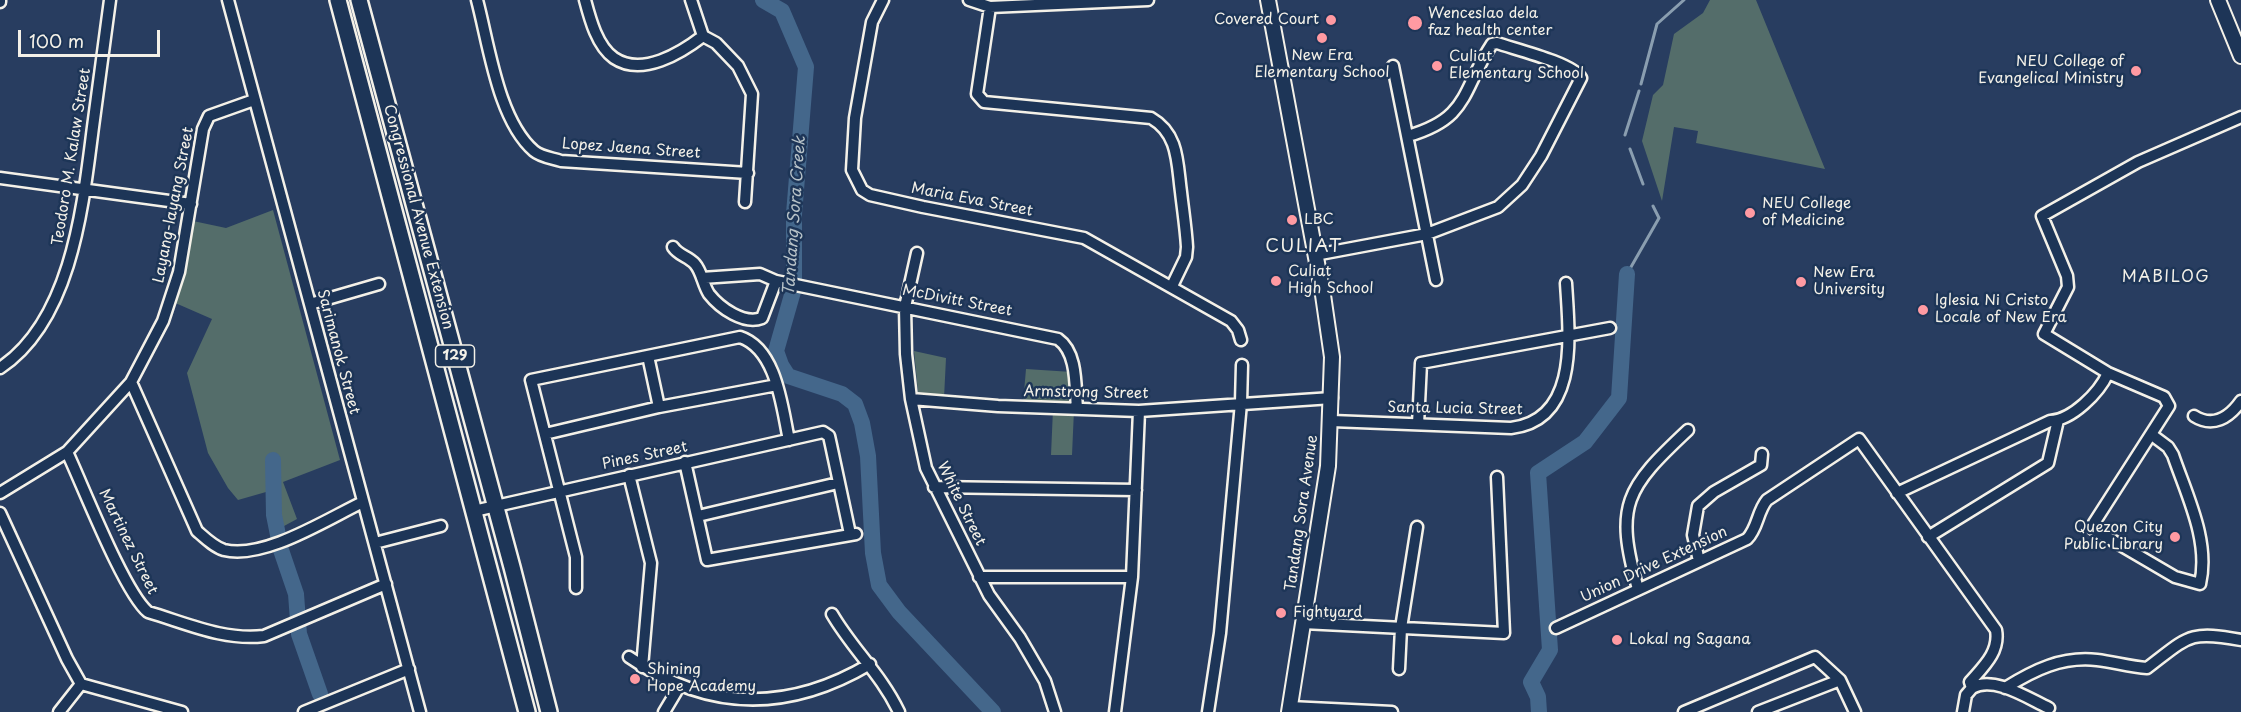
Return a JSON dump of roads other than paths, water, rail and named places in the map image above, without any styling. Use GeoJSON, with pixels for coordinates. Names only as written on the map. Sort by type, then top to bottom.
{"type":"FeatureCollection","features":[{"type":"Feature","properties":{"kind":"main road","name":"Congressional Avenue Extension"},"geometry":{"type":"LineString","coordinates":[[338,0],[529,712]]}},
{"type":"Feature","properties":{"kind":"main road","name":"Congressional Avenue Extension"},"geometry":{"type":"LineString","coordinates":[[359,0],[496,505],[548,709]]}},
{"type":"Feature","properties":{"kind":"main road","name":"Tandang Sora Avenue"},"geometry":{"type":"LineString","coordinates":[[1268,0],[1331,347],[1332,422],[1328,466],[1290,710]]}},
{"type":"Feature","properties":{"kind":"main road"},"geometry":{"type":"LineString","coordinates":[[2218,0],[2241,56]]}},
{"type":"Feature","properties":{"kind":"main road"},"geometry":{"type":"LineString","coordinates":[[360,82],[380,77]]}},
{"type":"Feature","properties":{"kind":"street","name":"Teodoro M. Kalaw Street"},"geometry":{"type":"LineString","coordinates":[[0,368],[32,336],[54,302],[75,243],[85,188],[110,0]]}},
{"type":"Feature","properties":{"kind":"street","name":"Sarimanok Street"},"geometry":{"type":"LineString","coordinates":[[228,0],[420,712]]}},
{"type":"Feature","properties":{"kind":"street","name":"Lopez Jaena Street"},"geometry":{"type":"LineString","coordinates":[[477,0],[507,113],[518,135],[537,153],[561,161],[747,173]]}},
{"type":"Feature","properties":{"kind":"street"},"geometry":{"type":"LineString","coordinates":[[585,0],[600,42],[614,58],[633,65],[662,60],[683,51],[703,36]]}},
{"type":"Feature","properties":{"kind":"street"},"geometry":{"type":"LineString","coordinates":[[691,0],[703,36],[716,43],[738,66],[752,94],[745,202]]}},
{"type":"Feature","properties":{"kind":"street","name":"Maria Eva Street"},"geometry":{"type":"LineString","coordinates":[[883,0],[872,22],[855,118],[852,170],[862,190],[870,195],[1084,238],[1231,321],[1241,340]]}},
{"type":"Feature","properties":{"kind":"street"},"geometry":{"type":"LineString","coordinates":[[969,0],[990,7],[1009,3],[1148,0]]}},
{"type":"Feature","properties":{"kind":"street"},"geometry":{"type":"LineString","coordinates":[[990,7],[977,94],[984,102],[1151,118],[1161,123],[1168,133],[1177,155],[1187,247],[1186,256],[1172,286]]}},
{"type":"Feature","properties":{"kind":"street"},"geometry":{"type":"LineString","coordinates":[[1316,255],[1427,234],[1498,207],[1522,185],[1581,80],[1577,72],[1553,62],[1497,43],[1492,44],[1459,106],[1450,117],[1432,129],[1408,136]]}},
{"type":"Feature","properties":{"kind":"street"},"geometry":{"type":"LineString","coordinates":[[1393,66],[1436,280]]}},
{"type":"Feature","properties":{"kind":"street","name":"Layang-layang Street"},"geometry":{"type":"LineString","coordinates":[[0,493],[67,452],[130,382],[163,321],[179,272],[203,129],[209,116],[254,100]]}},
{"type":"Feature","properties":{"kind":"street"},"geometry":{"type":"LineString","coordinates":[[2152,435],[2168,447],[2173,455],[2200,536],[2204,566],[2200,584],[2175,577],[2097,534],[2093,529],[2094,523],[2169,406],[2164,397],[2108,373],[2044,334],[2068,287],[2067,276],[2042,216],[2138,162],[2241,117]]}},
{"type":"Feature","properties":{"kind":"street"},"geometry":{"type":"LineString","coordinates":[[0,178],[191,204]]}},
{"type":"Feature","properties":{"kind":"street"},"geometry":{"type":"LineString","coordinates":[[673,247],[679,255],[695,264],[709,294],[737,316],[755,320],[764,315],[776,281]]}},
{"type":"Feature","properties":{"kind":"street","name":"White Street"},"geometry":{"type":"LineString","coordinates":[[917,253],[905,307],[906,354],[911,399],[926,468],[979,577],[1045,681],[1055,712]]}},
{"type":"Feature","properties":{"kind":"street","name":"McDivitt Street"},"geometry":{"type":"LineString","coordinates":[[702,278],[760,274],[776,281],[1058,339],[1063,343],[1071,360],[1077,409]]}},
{"type":"Feature","properties":{"kind":"street","name":"Santa Lucia Street"},"geometry":{"type":"LineString","coordinates":[[1332,422],[1511,429],[1528,426],[1554,406],[1565,377],[1569,335],[1566,283]]}},
{"type":"Feature","properties":{"kind":"street"},"geometry":{"type":"LineString","coordinates":[[310,304],[379,284]]}},
{"type":"Feature","properties":{"kind":"street"},"geometry":{"type":"LineString","coordinates":[[1418,424],[1421,363],[1610,328]]}},
{"type":"Feature","properties":{"kind":"street"},"geometry":{"type":"LineString","coordinates":[[576,588],[576,557],[531,380],[740,337],[760,350],[777,386],[789,440]]}},
{"type":"Feature","properties":{"kind":"street"},"geometry":{"type":"LineString","coordinates":[[648,356],[659,407]]}},
{"type":"Feature","properties":{"kind":"street"},"geometry":{"type":"LineString","coordinates":[[1208,712],[1220,633],[1241,403],[1242,365]]}},
{"type":"Feature","properties":{"kind":"street"},"geometry":{"type":"LineString","coordinates":[[1897,493],[2050,421],[2058,420],[2083,403],[2103,384],[2108,373]]}},
{"type":"Feature","properties":{"kind":"street"},"geometry":{"type":"LineString","coordinates":[[130,382],[197,531],[224,550],[251,552],[272,545],[363,501]]}},
{"type":"Feature","properties":{"kind":"street"},"geometry":{"type":"LineString","coordinates":[[545,434],[659,407],[777,386]]}},
{"type":"Feature","properties":{"kind":"street","name":"Armstrong Street"},"geometry":{"type":"LineString","coordinates":[[911,399],[952,404],[1139,411],[1332,398]]}},
{"type":"Feature","properties":{"kind":"street"},"geometry":{"type":"LineString","coordinates":[[2194,416],[2205,421],[2220,420],[2233,413],[2241,401]]}},
{"type":"Feature","properties":{"kind":"street"},"geometry":{"type":"LineString","coordinates":[[1115,712],[1131,577],[1139,411]]}},
{"type":"Feature","properties":{"kind":"street"},"geometry":{"type":"LineString","coordinates":[[1928,537],[2048,463],[2058,420]]}},
{"type":"Feature","properties":{"kind":"street"},"geometry":{"type":"LineString","coordinates":[[1638,589],[1628,553],[1625,518],[1637,483],[1658,458],[1688,430]]}},
{"type":"Feature","properties":{"kind":"street","name":"Pines Street"},"geometry":{"type":"LineString","coordinates":[[474,511],[558,490],[823,432],[829,436],[838,483]]}},
{"type":"Feature","properties":{"kind":"street","name":"Union Drive Extension"},"geometry":{"type":"LineString","coordinates":[[1556,628],[1747,539],[1753,533],[1761,508],[1767,500],[1859,440],[1992,622],[1998,640],[1988,662],[1970,682],[1972,687],[1966,695],[1962,712]]}},
{"type":"Feature","properties":{"kind":"street","name":"Martinez Street"},"geometry":{"type":"LineString","coordinates":[[67,452],[139,604],[148,612],[220,634],[249,638],[264,636],[386,584]]}},
{"type":"Feature","properties":{"kind":"street"},"geometry":{"type":"LineString","coordinates":[[1699,561],[1693,535],[1698,506],[1707,497],[1761,465],[1762,454]]}},
{"type":"Feature","properties":{"kind":"street"},"geometry":{"type":"LineString","coordinates":[[685,462],[707,560],[853,534],[838,483],[698,516]]}},
{"type":"Feature","properties":{"kind":"street"},"geometry":{"type":"LineString","coordinates":[[629,475],[651,563],[642,668]]}},
{"type":"Feature","properties":{"kind":"street"},"geometry":{"type":"LineString","coordinates":[[1303,623],[1504,633],[1497,477]]}},
{"type":"Feature","properties":{"kind":"street"},"geometry":{"type":"LineString","coordinates":[[934,487],[1136,490]]}},
{"type":"Feature","properties":{"kind":"street"},"geometry":{"type":"LineString","coordinates":[[0,513],[62,650],[81,684],[182,712]]}},
{"type":"Feature","properties":{"kind":"street"},"geometry":{"type":"LineString","coordinates":[[375,543],[441,526]]}},
{"type":"Feature","properties":{"kind":"street"},"geometry":{"type":"LineString","coordinates":[[1399,669],[1401,628],[1418,527]]}},
{"type":"Feature","properties":{"kind":"street"},"geometry":{"type":"LineString","coordinates":[[979,577],[1131,577]]}},
{"type":"Feature","properties":{"kind":"street"},"geometry":{"type":"LineString","coordinates":[[832,614],[850,643],[870,663],[887,687],[899,712]]}},
{"type":"Feature","properties":{"kind":"street"},"geometry":{"type":"LineString","coordinates":[[2005,688],[2040,669],[2064,660],[2095,660],[2147,668],[2172,648],[2191,637],[2210,634],[2241,640]]}},
{"type":"Feature","properties":{"kind":"street"},"geometry":{"type":"LineString","coordinates":[[629,657],[676,692],[700,703],[752,711]]}},
{"type":"Feature","properties":{"kind":"street"},"geometry":{"type":"LineString","coordinates":[[1684,712],[1810,657],[1821,660],[1840,680],[1855,712]]}},
{"type":"Feature","properties":{"kind":"street"},"geometry":{"type":"LineString","coordinates":[[778,710],[828,694],[870,663]]}},
{"type":"Feature","properties":{"kind":"street"},"geometry":{"type":"LineString","coordinates":[[304,712],[409,669]]}},
{"type":"Feature","properties":{"kind":"street"},"geometry":{"type":"LineString","coordinates":[[1758,712],[1773,709],[1840,680]]}},
{"type":"Feature","properties":{"kind":"street"},"geometry":{"type":"LineString","coordinates":[[59,712],[81,684]]}},
{"type":"Feature","properties":{"kind":"street"},"geometry":{"type":"LineString","coordinates":[[1972,687],[1983,685],[2005,688],[2049,708]]}},
{"type":"Feature","properties":{"kind":"street"},"geometry":{"type":"LineString","coordinates":[[664,712],[676,692]]}},
{"type":"Feature","properties":{"kind":"street"},"geometry":{"type":"LineString","coordinates":[[529,712],[548,709]]}},
{"type":"Feature","properties":{"kind":"street"},"geometry":{"type":"LineString","coordinates":[[1290,710],[1392,712]]}},
{"type":"Feature","properties":{"kind":"waterway","name":"Tandang Sora Creek"},"geometry":{"type":"LineString","coordinates":[[763,0],[782,11],[806,67],[794,214],[794,288],[776,351],[788,376],[842,394],[855,404],[862,423],[868,456],[873,553],[879,585],[899,612],[993,712]]}},
{"type":"Feature","properties":{"kind":"waterway"},"geometry":{"type":"LineString","coordinates":[[1641,84],[1657,24],[1684,0]]}},
{"type":"Feature","properties":{"kind":"waterway"},"geometry":{"type":"LineString","coordinates":[[1625,135],[1639,91]]}},
{"type":"Feature","properties":{"kind":"waterway"},"geometry":{"type":"LineString","coordinates":[[1630,149],[1643,184]]}},
{"type":"Feature","properties":{"kind":"waterway"},"geometry":{"type":"LineString","coordinates":[[1627,274],[1659,218],[1653,206]]}},
{"type":"Feature","properties":{"kind":"waterway"},"geometry":{"type":"LineString","coordinates":[[1539,712],[1538,697],[1531,682],[1550,650],[1538,473],[1585,442],[1619,398],[1627,274]]}},
{"type":"Feature","properties":{"kind":"waterway"},"geometry":{"type":"LineString","coordinates":[[273,460],[274,515],[281,550],[296,594],[299,634],[320,694]]}},
{"type":"Feature","properties":{"kind":"place","name":"Covered Court"},"geometry":{"type":"Point","coordinates":[1331,20]}},
{"type":"Feature","properties":{"kind":"place","name":"Wenceslao dela faz health center"},"geometry":{"type":"Point","coordinates":[1415,23]}},
{"type":"Feature","properties":{"kind":"place","name":"New Era Elementary School"},"geometry":{"type":"Point","coordinates":[1322,38]}},
{"type":"Feature","properties":{"kind":"place","name":"Culiat Elementary School"},"geometry":{"type":"Point","coordinates":[1437,66]}},
{"type":"Feature","properties":{"kind":"place","name":"NEU College of Evangelical Ministry"},"geometry":{"type":"Point","coordinates":[2136,71]}},
{"type":"Feature","properties":{"kind":"place","name":"NEU College of Medicine"},"geometry":{"type":"Point","coordinates":[1750,213]}},
{"type":"Feature","properties":{"kind":"place","name":"LBC"},"geometry":{"type":"Point","coordinates":[1292,220]}},
{"type":"Feature","properties":{"kind":"place","name":"Culiat High School"},"geometry":{"type":"Point","coordinates":[1276,281]}},
{"type":"Feature","properties":{"kind":"place","name":"New Era University"},"geometry":{"type":"Point","coordinates":[1801,282]}},
{"type":"Feature","properties":{"kind":"place","name":"Iglesia Ni Cristo Locale of New Era"},"geometry":{"type":"Point","coordinates":[1923,310]}},
{"type":"Feature","properties":{"kind":"place","name":"Quezon City Public Library"},"geometry":{"type":"Point","coordinates":[2175,537]}},
{"type":"Feature","properties":{"kind":"place","name":"Fightyard"},"geometry":{"type":"Point","coordinates":[1281,613]}},
{"type":"Feature","properties":{"kind":"place","name":"Lokal ng Sagana"},"geometry":{"type":"Point","coordinates":[1617,640]}},
{"type":"Feature","properties":{"kind":"place","name":"Shining Hope Academy"},"geometry":{"type":"Point","coordinates":[635,679]}},
{"type":"Feature","properties":{"kind":"district","name":"CULIAT"},"geometry":{"type":"Point","coordinates":[1304,247]}},
{"type":"Feature","properties":{"kind":"district","name":"MABILOG"},"geometry":{"type":"Point","coordinates":[2166,278]}}]}
